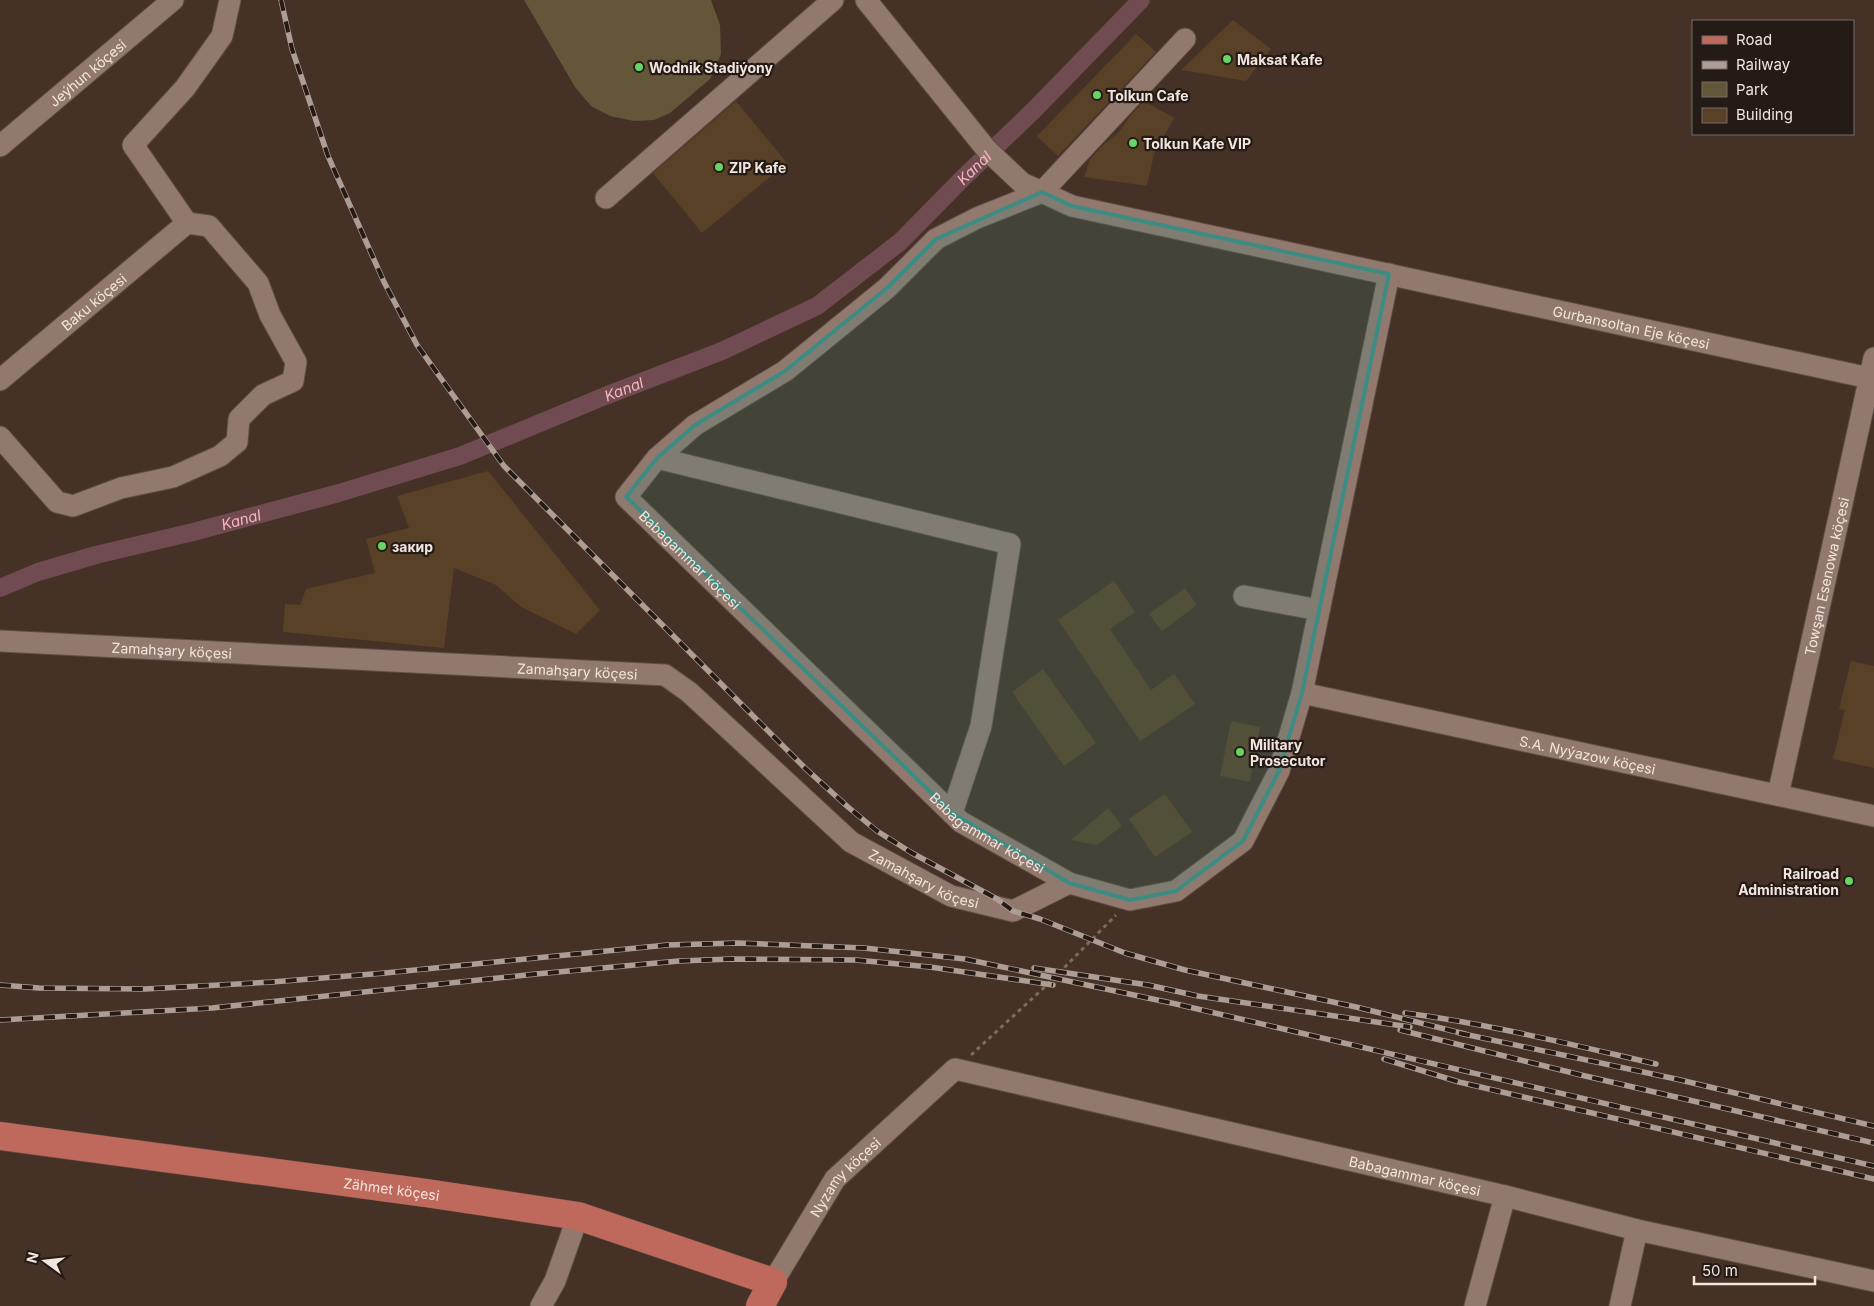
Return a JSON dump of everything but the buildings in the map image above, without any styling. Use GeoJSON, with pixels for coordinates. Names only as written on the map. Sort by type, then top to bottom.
{"type":"FeatureCollection","features":[{"type":"Feature","properties":{"kind":"main road","name":"Zähmet köçesi"},"geometry":{"type":"LineString","coordinates":[[0,1136],[416,1192],[578,1216],[773,1282]]}},
{"type":"Feature","properties":{"kind":"main road","name":"Nyzamy köçesi"},"geometry":{"type":"LineString","coordinates":[[760,1306],[773,1282]]}},
{"type":"Feature","properties":{"kind":"street","name":"Jeýhun köçesi"},"geometry":{"type":"LineString","coordinates":[[0,146],[174,0]]}},
{"type":"Feature","properties":{"kind":"street"},"geometry":{"type":"LineString","coordinates":[[0,437],[57,502],[73,506],[121,488],[173,478],[220,456],[237,442],[239,419],[262,395],[293,381],[296,362],[270,315],[258,283],[209,226],[188,223],[133,145],[185,88],[222,36],[230,0]]}},
{"type":"Feature","properties":{"kind":"street"},"geometry":{"type":"LineString","coordinates":[[606,198],[833,0]]}},
{"type":"Feature","properties":{"kind":"street","name":"Gurbansoltan Eje köçesi"},"geometry":{"type":"LineString","coordinates":[[866,0],[987,150],[1022,183],[1072,206],[1389,274],[1872,372]]}},
{"type":"Feature","properties":{"kind":"street"},"geometry":{"type":"LineString","coordinates":[[1042,192],[1185,39]]}},
{"type":"Feature","properties":{"kind":"street","name":"Babagammar köçesi"},"geometry":{"type":"LineString","coordinates":[[1042,192],[977,218],[936,239],[887,288],[784,371],[695,425],[657,458],[626,497],[961,822],[1069,883],[1130,900],[1176,891],[1243,841],[1279,772],[1302,693]]}},
{"type":"Feature","properties":{"kind":"street","name":"Baku köçesi"},"geometry":{"type":"LineString","coordinates":[[0,380],[188,223]]}},
{"type":"Feature","properties":{"kind":"street"},"geometry":{"type":"LineString","coordinates":[[1302,693],[1389,274]]}},
{"type":"Feature","properties":{"kind":"street","name":"Towşan Esenowa köçesi"},"geometry":{"type":"LineString","coordinates":[[1778,795],[1872,372]]}},
{"type":"Feature","properties":{"kind":"street"},"geometry":{"type":"LineString","coordinates":[[657,458],[1010,544],[981,726],[952,813]]}},
{"type":"Feature","properties":{"kind":"street"},"geometry":{"type":"LineString","coordinates":[[1244,596],[1319,610]]}},
{"type":"Feature","properties":{"kind":"street","name":"Zamahşary köçesi"},"geometry":{"type":"LineString","coordinates":[[0,641],[664,675],[689,692],[851,842],[951,896],[1013,911],[1069,883]]}},
{"type":"Feature","properties":{"kind":"street","name":"S.A. Nyýazow köçesi"},"geometry":{"type":"LineString","coordinates":[[1302,693],[1874,816]]}},
{"type":"Feature","properties":{"kind":"street","name":"Babagammar köçesi"},"geometry":{"type":"LineString","coordinates":[[955,1069],[1505,1196],[1637,1230],[1874,1281]]}},
{"type":"Feature","properties":{"kind":"street","name":"Nyzamy köçesi"},"geometry":{"type":"LineString","coordinates":[[773,1282],[835,1179],[955,1069]]}},
{"type":"Feature","properties":{"kind":"street"},"geometry":{"type":"LineString","coordinates":[[1475,1306],[1505,1196]]}},
{"type":"Feature","properties":{"kind":"street"},"geometry":{"type":"LineString","coordinates":[[541,1306],[555,1281],[578,1216]]}},
{"type":"Feature","properties":{"kind":"street"},"geometry":{"type":"LineString","coordinates":[[1620,1306],[1637,1230]]}},
{"type":"Feature","properties":{"kind":"path"},"geometry":{"type":"LineString","coordinates":[[955,1069],[1048,984],[1130,900]]}},
{"type":"Feature","properties":{"kind":"highlighted area"},"geometry":{"type":"Polygon","coordinates":[[[1042,192],[1072,206],[1389,274],[1302,693],[1279,771],[1243,841],[1176,891],[1130,900],[1069,883],[952,813],[626,497],[657,458],[695,425],[785,371],[887,288],[936,239],[1042,192]]]}},
{"type":"Feature","properties":{"kind":"green space","name":"Wodnik Stadiýony"},"geometry":{"type":"Polygon","coordinates":[[[524,0],[711,0],[720,25],[721,54],[710,79],[670,113],[654,120],[634,121],[610,116],[591,106],[575,87],[524,0]]]}},
{"type":"Feature","properties":{"kind":"waterway","name":"Kanal"},"geometry":{"type":"LineString","coordinates":[[0,588],[38,572],[96,555],[193,532],[339,493],[460,456],[605,396],[722,351],[817,306],[900,242],[1033,111],[1141,0]]}},
{"type":"Feature","properties":{"kind":"railway"},"geometry":{"type":"LineString","coordinates":[[281,0],[292,49],[328,156],[384,282],[417,345],[504,466],[806,769],[848,807],[877,831],[912,853],[997,899],[1013,911],[1040,919],[1125,953],[1185,970],[1356,1007],[1465,1034]]}},
{"type":"Feature","properties":{"kind":"railway"},"geometry":{"type":"LineString","coordinates":[[0,985],[39,988],[145,989],[272,982],[385,973],[667,945],[738,943],[864,948],[965,959],[1176,1004],[1874,1166]]}},
{"type":"Feature","properties":{"kind":"railway"},"geometry":{"type":"LineString","coordinates":[[0,1020],[212,1008],[536,974],[679,961],[732,959],[856,960],[930,967],[1053,985]]}},
{"type":"Feature","properties":{"kind":"railway"},"geometry":{"type":"LineString","coordinates":[[1034,968],[1148,985],[1198,996],[1410,1027]]}},
{"type":"Feature","properties":{"kind":"railway"},"geometry":{"type":"LineString","coordinates":[[1405,1013],[1500,1029],[1656,1064]]}},
{"type":"Feature","properties":{"kind":"railway"},"geometry":{"type":"LineString","coordinates":[[1400,1030],[1581,1075],[1874,1143]]}},
{"type":"Feature","properties":{"kind":"railway"},"geometry":{"type":"LineString","coordinates":[[1459,1033],[1676,1079],[1874,1126]]}},
{"type":"Feature","properties":{"kind":"railway"},"geometry":{"type":"LineString","coordinates":[[1384,1059],[1459,1082],[1874,1179]]}},
{"type":"Feature","properties":{"kind":"place","name":"Maksat Kafe"},"geometry":{"type":"Point","coordinates":[1227,59]}},
{"type":"Feature","properties":{"kind":"place","name":"Wodnik Stadiýony"},"geometry":{"type":"Point","coordinates":[639,67]}},
{"type":"Feature","properties":{"kind":"place","name":"Tolkun Cafe"},"geometry":{"type":"Point","coordinates":[1097,95]}},
{"type":"Feature","properties":{"kind":"place","name":"Tolkun Kafe VIP"},"geometry":{"type":"Point","coordinates":[1133,143]}},
{"type":"Feature","properties":{"kind":"place","name":"ZIP Kafe"},"geometry":{"type":"Point","coordinates":[719,167]}},
{"type":"Feature","properties":{"kind":"place","name":"закир"},"geometry":{"type":"Point","coordinates":[382,546]}},
{"type":"Feature","properties":{"kind":"place","name":"Military Prosecutor"},"geometry":{"type":"Point","coordinates":[1240,752]}},
{"type":"Feature","properties":{"kind":"place","name":"Railroad Administration"},"geometry":{"type":"Point","coordinates":[1849,881]}}]}
